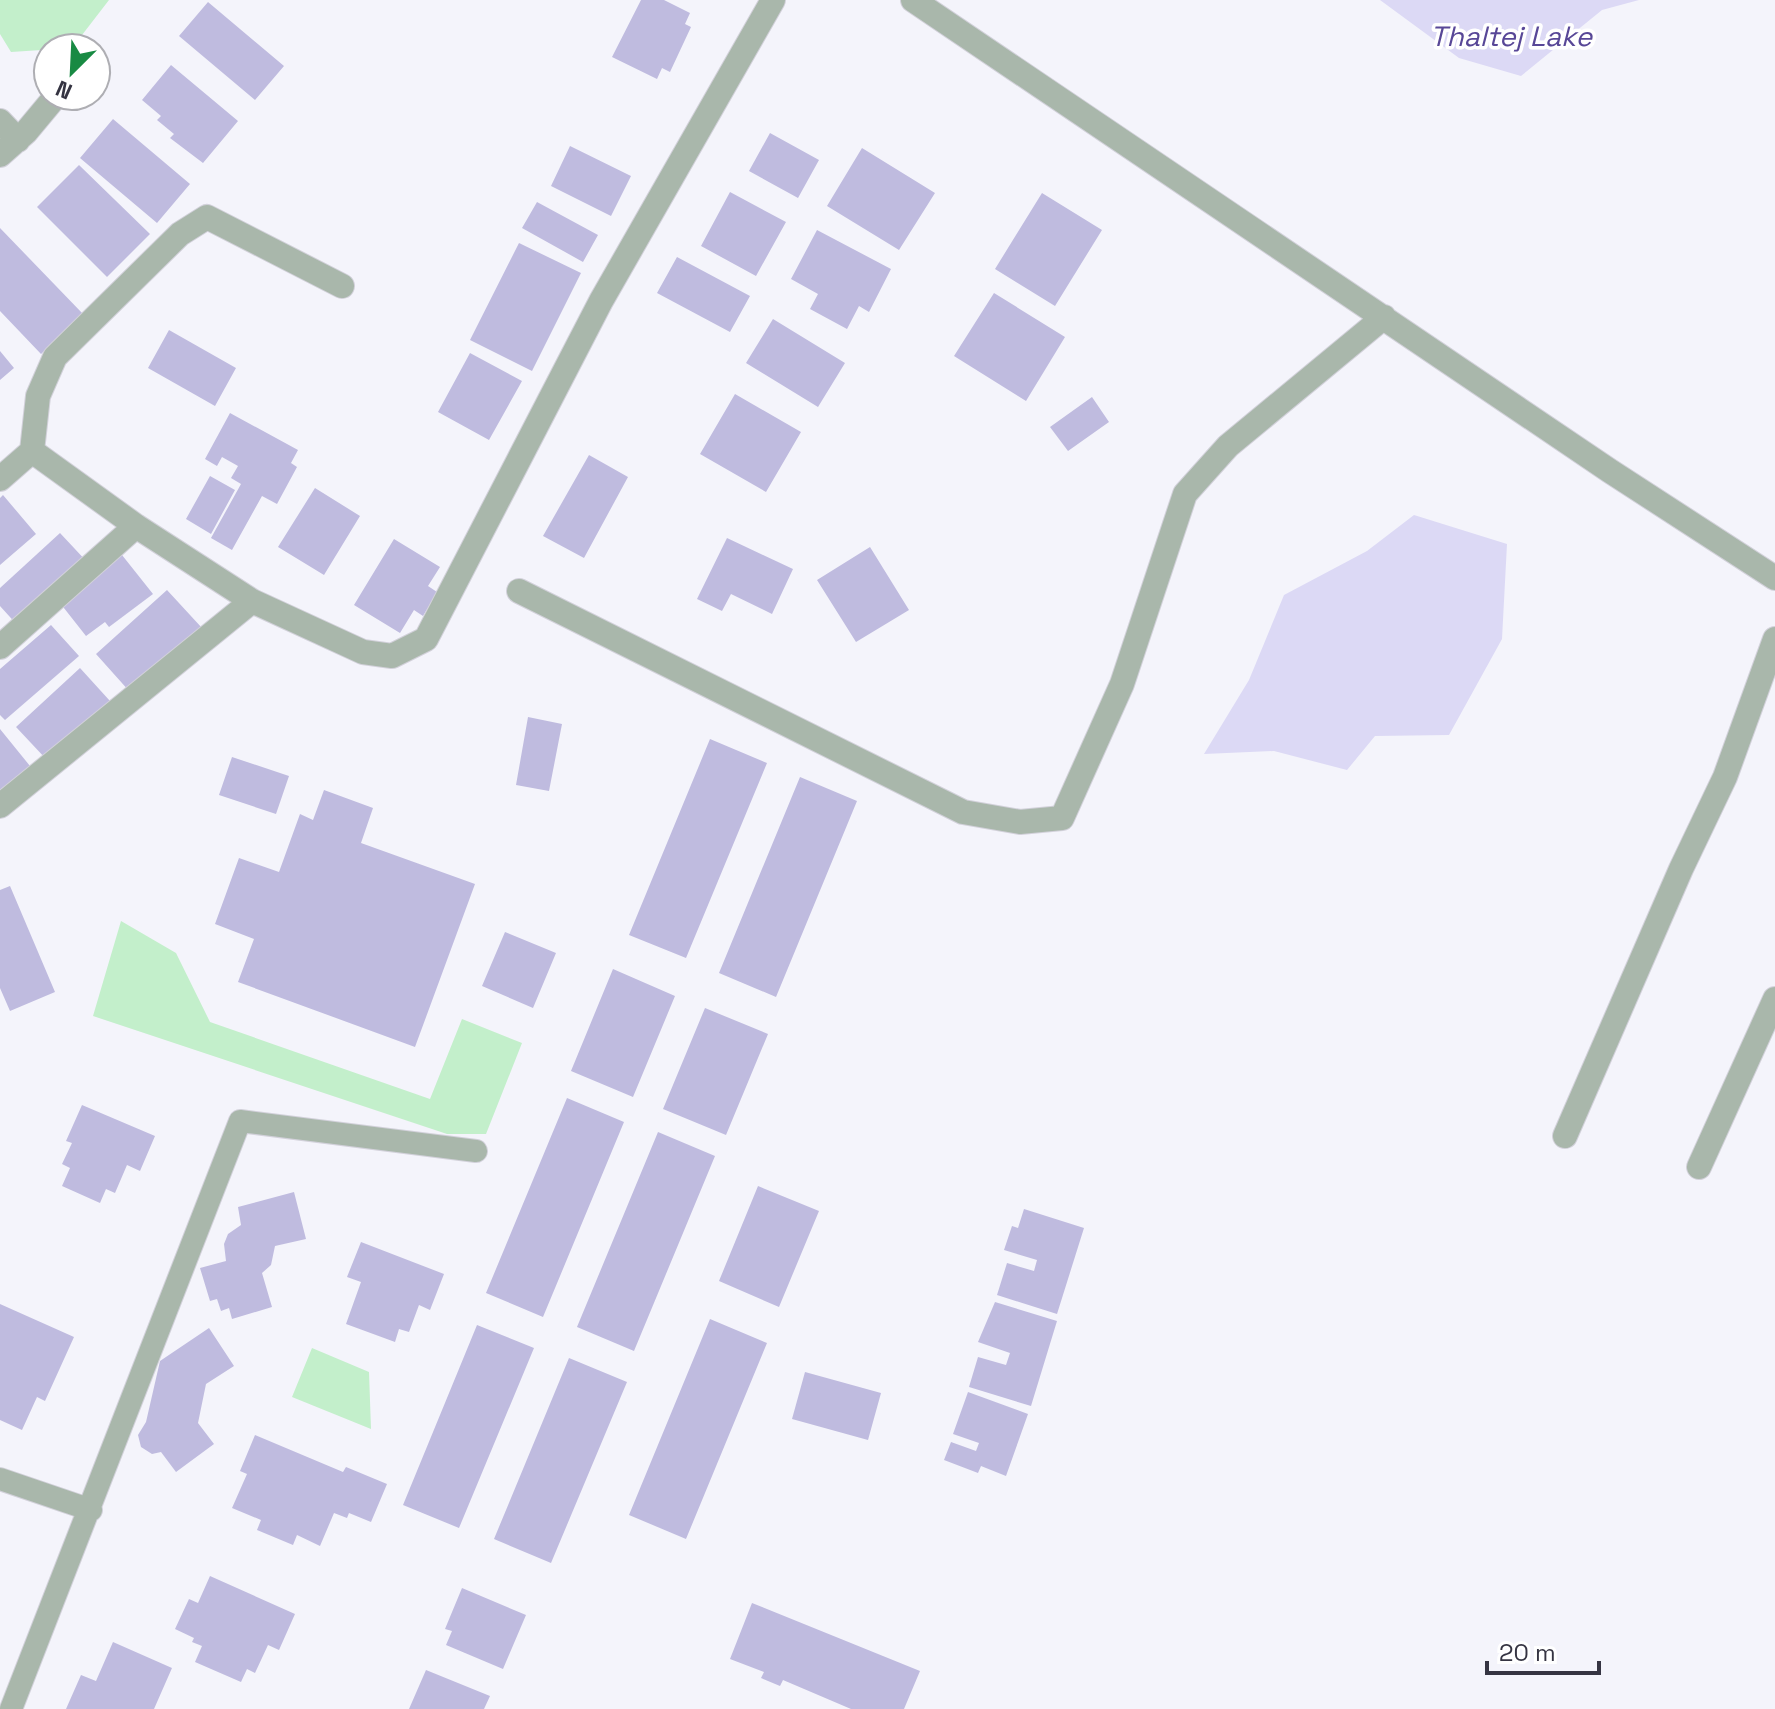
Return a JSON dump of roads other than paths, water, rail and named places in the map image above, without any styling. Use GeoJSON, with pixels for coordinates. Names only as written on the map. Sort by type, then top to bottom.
{"type":"FeatureCollection","features":[{"type":"Feature","properties":{"kind":"street"},"geometry":{"type":"LineString","coordinates":[[32,451],[136,526],[252,601],[363,652],[392,656],[426,639],[601,301],[773,0]]}},
{"type":"Feature","properties":{"kind":"street"},"geometry":{"type":"LineString","coordinates":[[913,0],[1610,471],[1775,578]]}},
{"type":"Feature","properties":{"kind":"street"},"geometry":{"type":"LineString","coordinates":[[0,121],[9,148],[42,112]]}},
{"type":"Feature","properties":{"kind":"street"},"geometry":{"type":"LineString","coordinates":[[0,479],[32,451],[38,396],[55,357],[180,234],[207,217],[342,286]]}},
{"type":"Feature","properties":{"kind":"street"},"geometry":{"type":"LineString","coordinates":[[519,591],[963,812],[1020,822],[1062,818],[1122,684],[1185,494],[1228,446],[1384,317]]}},
{"type":"Feature","properties":{"kind":"street"},"geometry":{"type":"LineString","coordinates":[[0,647],[136,526]]}},
{"type":"Feature","properties":{"kind":"street"},"geometry":{"type":"LineString","coordinates":[[0,806],[252,601]]}},
{"type":"Feature","properties":{"kind":"street"},"geometry":{"type":"LineString","coordinates":[[1565,1136],[1725,777],[1775,639]]}},
{"type":"Feature","properties":{"kind":"street"},"geometry":{"type":"LineString","coordinates":[[1699,1167],[1775,999]]}},
{"type":"Feature","properties":{"kind":"lane"},"geometry":{"type":"LineString","coordinates":[[11,1709],[240,1121],[476,1151]]}},
{"type":"Feature","properties":{"kind":"lane"},"geometry":{"type":"LineString","coordinates":[[0,1479],[91,1510]]}},
{"type":"Feature","properties":{"kind":"water","name":"Thaltej Lake"},"geometry":{"type":"Polygon","coordinates":[[[1380,0],[1639,0],[1602,10],[1521,76],[1459,58],[1380,0]]]}},
{"type":"Feature","properties":{"kind":"water"},"geometry":{"type":"Polygon","coordinates":[[[1414,515],[1507,544],[1502,639],[1449,735],[1375,736],[1347,770],[1274,751],[1204,754],[1249,680],[1284,595],[1367,551],[1414,515]]]}}]}
